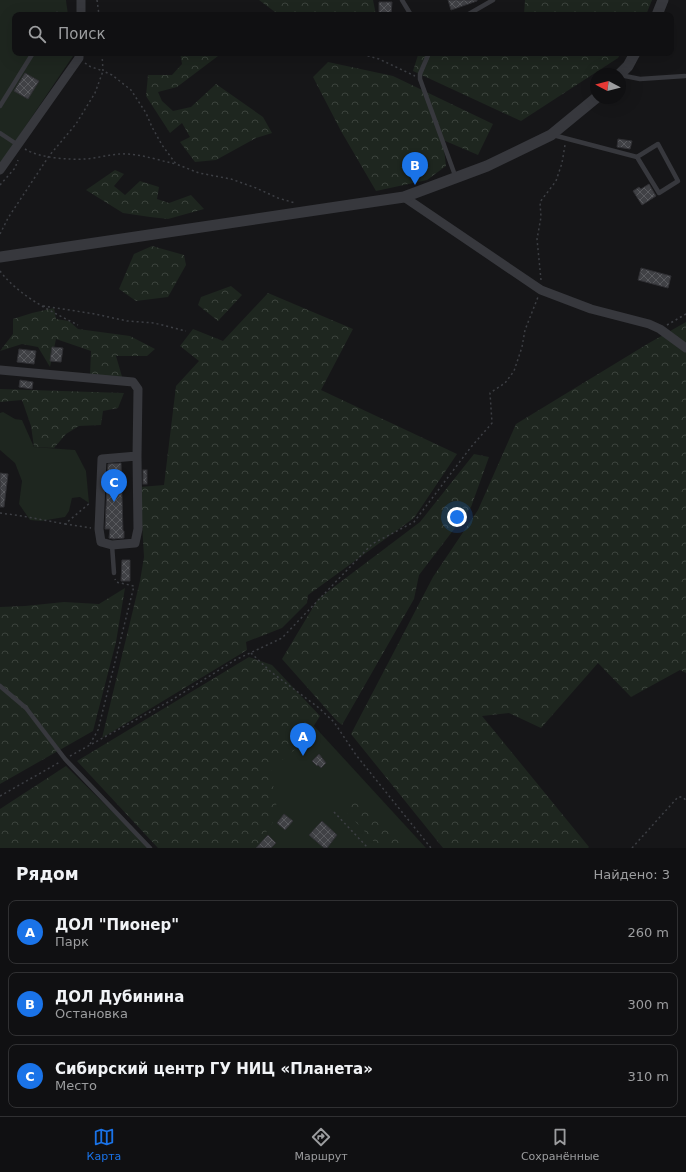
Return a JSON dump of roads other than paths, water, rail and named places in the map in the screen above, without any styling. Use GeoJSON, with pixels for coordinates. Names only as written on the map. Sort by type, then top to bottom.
{"type":"FeatureCollection","features":[{"type":"Feature","properties":{"kind":"street"},"geometry":{"type":"LineString","coordinates":[[81,0],[81,12]]}},
{"type":"Feature","properties":{"kind":"street"},"geometry":{"type":"LineString","coordinates":[[658,12],[663,0]]}},
{"type":"Feature","properties":{"kind":"street"},"geometry":{"type":"LineString","coordinates":[[0,170],[79,56]]}},
{"type":"Feature","properties":{"kind":"street"},"geometry":{"type":"LineString","coordinates":[[626,68],[633,56]]}},
{"type":"Feature","properties":{"kind":"street"},"geometry":{"type":"LineString","coordinates":[[0,256],[404,197],[487,166],[551,135],[590,103]]}},
{"type":"Feature","properties":{"kind":"street"},"geometry":{"type":"LineString","coordinates":[[404,197],[541,290],[591,309],[649,324],[660,329],[686,348]]}},
{"type":"Feature","properties":{"kind":"street"},"geometry":{"type":"LineString","coordinates":[[0,370],[133,382],[138,389],[138,529],[135,543],[112,545],[101,542],[99,530],[102,459],[137,456]]}},
{"type":"Feature","properties":{"kind":"lane"},"geometry":{"type":"LineString","coordinates":[[402,0],[409,12]]}},
{"type":"Feature","properties":{"kind":"lane"},"geometry":{"type":"LineString","coordinates":[[472,12],[493,0]]}},
{"type":"Feature","properties":{"kind":"lane"},"geometry":{"type":"LineString","coordinates":[[0,106],[31,56]]}},
{"type":"Feature","properties":{"kind":"lane"},"geometry":{"type":"LineString","coordinates":[[427,56],[420,74],[420,79],[456,178]]}},
{"type":"Feature","properties":{"kind":"lane"},"geometry":{"type":"LineString","coordinates":[[626,76],[640,79],[685,76]]}},
{"type":"Feature","properties":{"kind":"lane"},"geometry":{"type":"LineString","coordinates":[[0,133],[18,145]]}},
{"type":"Feature","properties":{"kind":"lane"},"geometry":{"type":"LineString","coordinates":[[551,135],[637,157],[659,193],[678,181],[658,144],[637,157]]}},
{"type":"Feature","properties":{"kind":"lane"},"geometry":{"type":"LineString","coordinates":[[112,545],[114,554],[114,573]]}},
{"type":"Feature","properties":{"kind":"lane"},"geometry":{"type":"LineString","coordinates":[[0,686],[26,708],[65,759],[150,848]]}},
{"type":"Feature","properties":{"kind":"place","name":"ДОЛ Дубинина"},"geometry":{"type":"Point","coordinates":[415,185]}},
{"type":"Feature","properties":{"kind":"place","name":"Сибирский центр ГУ НИЦ «Планета»"},"geometry":{"type":"Point","coordinates":[114,502]}},
{"type":"Feature","properties":{"kind":"place","name":"ДОЛ \"Пионер\""},"geometry":{"type":"Point","coordinates":[303,756]}}]}
